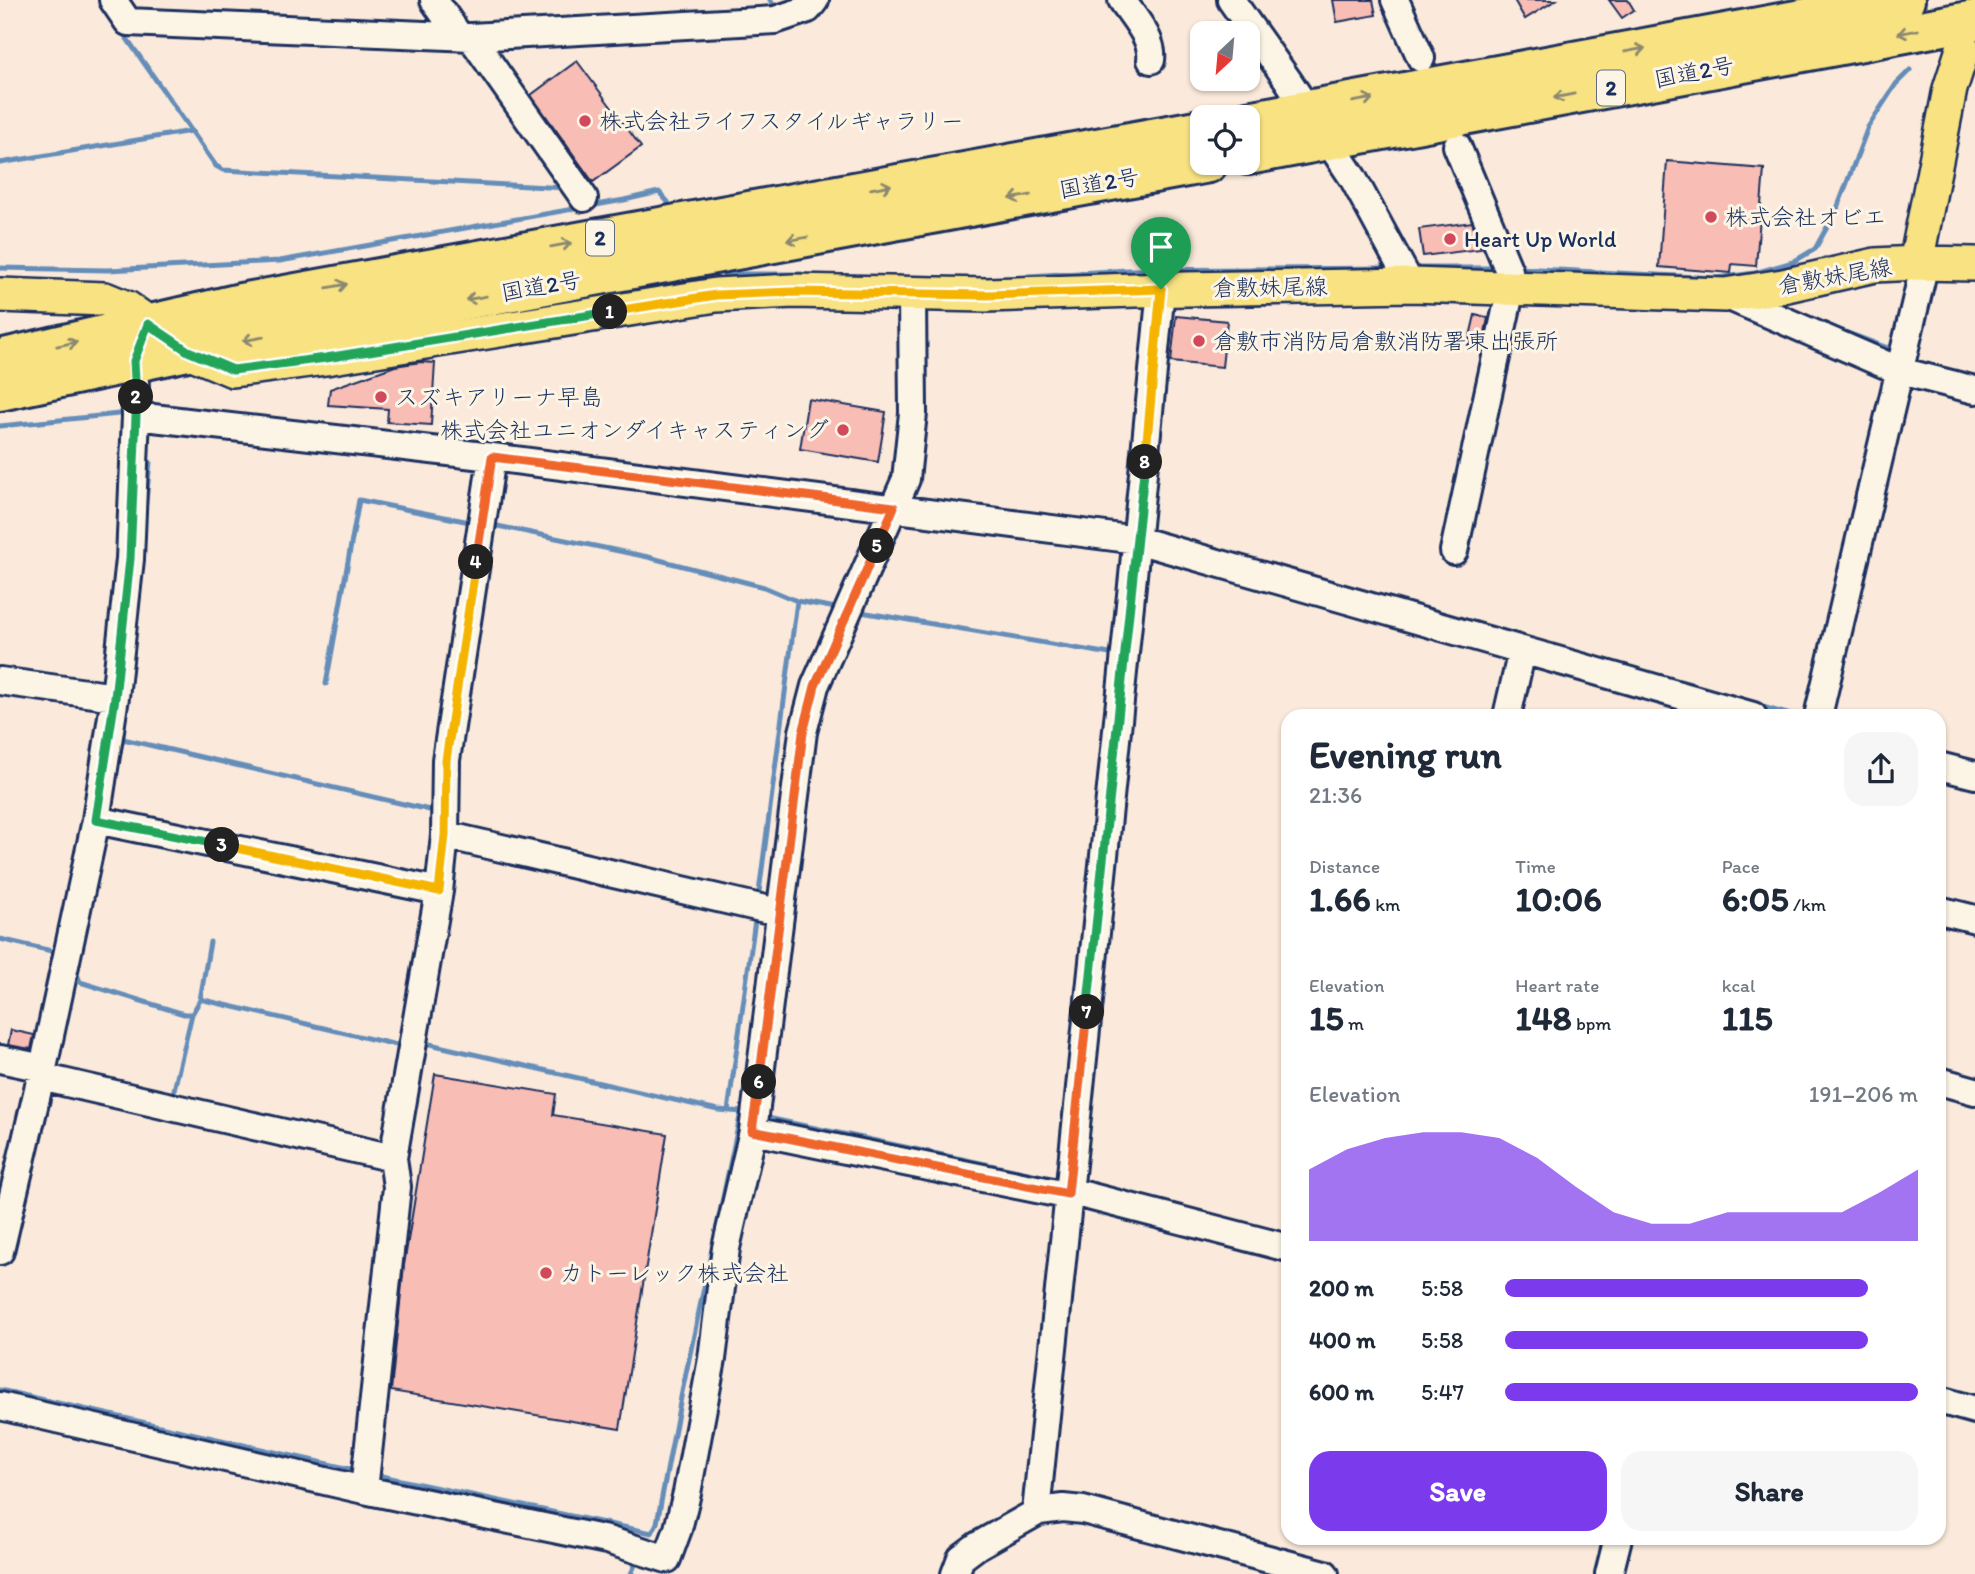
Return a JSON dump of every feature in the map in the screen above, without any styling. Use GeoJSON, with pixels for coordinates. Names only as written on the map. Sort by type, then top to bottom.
{"type":"FeatureCollection","features":[{"type":"Feature","properties":{"kind":"highway","name":"国道2号"},"geometry":{"type":"LineString","coordinates":[[1260,150],[1318,125],[1905,0]]}},
{"type":"Feature","properties":{"kind":"highway","name":"国道2号"},"geometry":{"type":"LineString","coordinates":[[1260,122],[1318,125],[1969,34]]}},
{"type":"Feature","properties":{"kind":"highway","name":"国道2号"},"geometry":{"type":"LineString","coordinates":[[0,359],[241,303],[1190,131]]}},
{"type":"Feature","properties":{"kind":"highway","name":"国道2号"},"geometry":{"type":"LineString","coordinates":[[0,391],[134,361],[1190,166]]}},
{"type":"Feature","properties":{"kind":"main road"},"geometry":{"type":"LineString","coordinates":[[1920,263],[1950,89],[1969,34]]}},
{"type":"Feature","properties":{"kind":"main road","name":"倉敷妹尾線"},"geometry":{"type":"LineString","coordinates":[[0,295],[105,299],[127,307],[188,351],[233,370],[326,358],[716,295],[793,292],[986,295],[1161,289],[1405,275],[1508,273],[1725,295],[1783,286],[1875,265],[1975,264]]}},
{"type":"Feature","properties":{"kind":"street"},"geometry":{"type":"LineString","coordinates":[[113,0],[128,22],[471,41],[786,10]]}},
{"type":"Feature","properties":{"kind":"street"},"geometry":{"type":"LineString","coordinates":[[434,0],[471,41],[584,198]]}},
{"type":"Feature","properties":{"kind":"street"},"geometry":{"type":"LineString","coordinates":[[1122,0],[1149,42],[1151,60]]}},
{"type":"Feature","properties":{"kind":"street"},"geometry":{"type":"LineString","coordinates":[[1231,0],[1353,178],[1405,275]]}},
{"type":"Feature","properties":{"kind":"street"},"geometry":{"type":"LineString","coordinates":[[1395,0],[1421,58]]}},
{"type":"Feature","properties":{"kind":"street"},"geometry":{"type":"LineString","coordinates":[[1454,551],[1508,273],[1457,146]]}},
{"type":"Feature","properties":{"kind":"street"},"geometry":{"type":"LineString","coordinates":[[1820,709],[1906,366],[1920,263]]}},
{"type":"Feature","properties":{"kind":"street"},"geometry":{"type":"LineString","coordinates":[[1036,1512],[1065,1189],[1138,534],[1161,289]]}},
{"type":"Feature","properties":{"kind":"street"},"geometry":{"type":"LineString","coordinates":[[0,1405],[366,1479],[607,1540],[652,1558],[678,1529],[712,1359],[726,1248],[752,1131],[803,733],[815,686],[906,479],[913,413],[912,294]]}},
{"type":"Feature","properties":{"kind":"street"},"geometry":{"type":"LineString","coordinates":[[1725,295],[1975,390]]}},
{"type":"Feature","properties":{"kind":"street"},"geometry":{"type":"LineString","coordinates":[[0,1251],[101,821],[130,559],[136,416],[134,361],[148,324]]}},
{"type":"Feature","properties":{"kind":"street"},"geometry":{"type":"LineString","coordinates":[[136,416],[1138,534],[1522,651],[1728,709]]}},
{"type":"Feature","properties":{"kind":"street"},"geometry":{"type":"LineString","coordinates":[[366,1479],[397,1187],[393,1158],[439,891],[452,836],[446,760],[492,457]]}},
{"type":"Feature","properties":{"kind":"street"},"geometry":{"type":"LineString","coordinates":[[1509,709],[1522,651]]}},
{"type":"Feature","properties":{"kind":"street"},"geometry":{"type":"LineString","coordinates":[[0,681],[115,698]]}},
{"type":"Feature","properties":{"kind":"street"},"geometry":{"type":"LineString","coordinates":[[1946,767],[1975,775]]}},
{"type":"Feature","properties":{"kind":"street"},"geometry":{"type":"LineString","coordinates":[[101,821],[439,891]]}},
{"type":"Feature","properties":{"kind":"street"},"geometry":{"type":"LineString","coordinates":[[452,836],[760,908]]}},
{"type":"Feature","properties":{"kind":"street"},"geometry":{"type":"LineString","coordinates":[[1946,912],[1975,919]]}},
{"type":"Feature","properties":{"kind":"street"},"geometry":{"type":"LineString","coordinates":[[0,1059],[42,1073],[393,1158]]}},
{"type":"Feature","properties":{"kind":"street"},"geometry":{"type":"LineString","coordinates":[[1946,1084],[1975,1091]]}},
{"type":"Feature","properties":{"kind":"street"},"geometry":{"type":"LineString","coordinates":[[752,1131],[1065,1189],[1281,1246]]}},
{"type":"Feature","properties":{"kind":"street"},"geometry":{"type":"LineString","coordinates":[[1946,1402],[1975,1410]]}},
{"type":"Feature","properties":{"kind":"street"},"geometry":{"type":"LineString","coordinates":[[955,1574],[961,1559],[977,1546],[1036,1512],[1063,1507],[1325,1574]]}},
{"type":"Feature","properties":{"kind":"street"},"geometry":{"type":"LineString","coordinates":[[1609,1574],[1616,1545]]}},
{"type":"Feature","properties":{"kind":"building"},"geometry":{"type":"Polygon","coordinates":[[[1333,0],[1373,0],[1376,15],[1337,22],[1333,0]]]}},
{"type":"Feature","properties":{"kind":"building"},"geometry":{"type":"Polygon","coordinates":[[[1514,0],[1556,0],[1525,19],[1514,0]]]}},
{"type":"Feature","properties":{"kind":"building"},"geometry":{"type":"Polygon","coordinates":[[[1609,0],[1628,0],[1634,10],[1622,18],[1609,0]]]}},
{"type":"Feature","properties":{"kind":"building","name":"株式会社ライフスタイルギャラリー"},"geometry":{"type":"Polygon","coordinates":[[[577,61],[641,147],[593,182],[531,95],[577,61]]]}},
{"type":"Feature","properties":{"kind":"building","name":"株式会社オビエ"},"geometry":{"type":"Polygon","coordinates":[[[1667,161],[1764,169],[1756,266],[1732,264],[1731,273],[1659,267],[1667,161]]]}},
{"type":"Feature","properties":{"kind":"building","name":"Heart Up World"},"geometry":{"type":"Polygon","coordinates":[[[1472,222],[1481,249],[1423,256],[1419,229],[1472,222]]]}},
{"type":"Feature","properties":{"kind":"building"},"geometry":{"type":"Polygon","coordinates":[[[1475,315],[1488,318],[1482,348],[1468,345],[1475,315]]]}},
{"type":"Feature","properties":{"kind":"building","name":"倉敷市消防局倉敷消防署東出張所"},"geometry":{"type":"Polygon","coordinates":[[[1176,316],[1227,321],[1222,367],[1171,362],[1176,316]]]}},
{"type":"Feature","properties":{"kind":"building","name":"スズキアリーナ早島"},"geometry":{"type":"Polygon","coordinates":[[[435,363],[431,425],[387,422],[388,409],[328,405],[330,389],[395,366],[435,363]]]}},
{"type":"Feature","properties":{"kind":"building","name":"株式会社ユニオンダイキャスティング"},"geometry":{"type":"Polygon","coordinates":[[[808,399],[886,412],[878,462],[800,449],[808,399]]]}},
{"type":"Feature","properties":{"kind":"building"},"geometry":{"type":"Polygon","coordinates":[[[11,1030],[34,1035],[31,1049],[8,1045],[11,1030]]]}},
{"type":"Feature","properties":{"kind":"building"},"geometry":{"type":"Polygon","coordinates":[[[435,1074],[556,1094],[553,1115],[667,1134],[620,1429],[391,1391],[404,1265],[435,1074]]]}},
{"type":"Feature","properties":{"kind":"waterway"},"geometry":{"type":"LineString","coordinates":[[770,0],[778,12]]}},
{"type":"Feature","properties":{"kind":"waterway"},"geometry":{"type":"LineString","coordinates":[[121,30],[216,166],[223,170],[567,188]]}},
{"type":"Feature","properties":{"kind":"waterway"},"geometry":{"type":"LineString","coordinates":[[1518,268],[1717,278],[1755,273],[1793,262],[1815,249],[1837,209],[1868,127],[1896,84],[1910,70]]}},
{"type":"Feature","properties":{"kind":"waterway"},"geometry":{"type":"LineString","coordinates":[[0,163],[191,131]]}},
{"type":"Feature","properties":{"kind":"waterway"},"geometry":{"type":"LineString","coordinates":[[0,268],[108,270],[280,261],[659,192],[668,202]]}},
{"type":"Feature","properties":{"kind":"waterway"},"geometry":{"type":"LineString","coordinates":[[1028,276],[1128,270],[1392,268]]}},
{"type":"Feature","properties":{"kind":"waterway"},"geometry":{"type":"LineString","coordinates":[[1413,268],[1501,268]]}},
{"type":"Feature","properties":{"kind":"waterway"},"geometry":{"type":"LineString","coordinates":[[724,274],[802,274]]}},
{"type":"Feature","properties":{"kind":"waterway"},"geometry":{"type":"LineString","coordinates":[[1824,324],[1896,351]]}},
{"type":"Feature","properties":{"kind":"waterway"},"geometry":{"type":"LineString","coordinates":[[0,426],[119,414]]}},
{"type":"Feature","properties":{"kind":"waterway"},"geometry":{"type":"LineString","coordinates":[[145,511],[150,462]]}},
{"type":"Feature","properties":{"kind":"waterway"},"geometry":{"type":"LineString","coordinates":[[326,684],[359,500],[475,523]]}},
{"type":"Feature","properties":{"kind":"waterway"},"geometry":{"type":"LineString","coordinates":[[488,524],[648,557],[764,587],[797,601],[842,609]]}},
{"type":"Feature","properties":{"kind":"waterway"},"geometry":{"type":"LineString","coordinates":[[758,900],[797,601]]}},
{"type":"Feature","properties":{"kind":"waterway"},"geometry":{"type":"LineString","coordinates":[[855,611],[1116,655]]}},
{"type":"Feature","properties":{"kind":"waterway"},"geometry":{"type":"LineString","coordinates":[[1756,705],[1770,709]]}},
{"type":"Feature","properties":{"kind":"waterway"},"geometry":{"type":"LineString","coordinates":[[125,714],[123,739],[434,811]]}},
{"type":"Feature","properties":{"kind":"waterway"},"geometry":{"type":"LineString","coordinates":[[118,760],[123,739]]}},
{"type":"Feature","properties":{"kind":"waterway"},"geometry":{"type":"LineString","coordinates":[[728,1111],[756,913]]}},
{"type":"Feature","properties":{"kind":"waterway"},"geometry":{"type":"LineString","coordinates":[[0,939],[56,952]]}},
{"type":"Feature","properties":{"kind":"waterway"},"geometry":{"type":"LineString","coordinates":[[200,1000],[210,942]]}},
{"type":"Feature","properties":{"kind":"waterway"},"geometry":{"type":"LineString","coordinates":[[76,956],[80,957],[77,974],[80,982],[184,1014],[192,1014],[200,1000],[204,1000],[401,1046]]}},
{"type":"Feature","properties":{"kind":"waterway"},"geometry":{"type":"LineString","coordinates":[[173,1094],[192,1014]]}},
{"type":"Feature","properties":{"kind":"waterway"},"geometry":{"type":"LineString","coordinates":[[421,1042],[718,1110],[743,1112]]}},
{"type":"Feature","properties":{"kind":"waterway"},"geometry":{"type":"LineString","coordinates":[[372,1474],[652,1533],[657,1523],[741,1112]]}},
{"type":"Feature","properties":{"kind":"waterway"},"geometry":{"type":"LineString","coordinates":[[763,1117],[1061,1180]]}},
{"type":"Feature","properties":{"kind":"waterway"},"geometry":{"type":"LineString","coordinates":[[0,1390],[359,1471]]}},
{"type":"Feature","properties":{"kind":"waterway"},"geometry":{"type":"LineString","coordinates":[[631,1574],[638,1558]]}},
{"type":"Feature","properties":{"kind":"place","name":"株式会社ライフスタイルギャラリー"},"geometry":{"type":"Point","coordinates":[585,121]}},
{"type":"Feature","properties":{"kind":"place","name":"株式会社オビエ"},"geometry":{"type":"Point","coordinates":[1711,217]}},
{"type":"Feature","properties":{"kind":"place","name":"Heart Up World"},"geometry":{"type":"Point","coordinates":[1450,239]}},
{"type":"Feature","properties":{"kind":"place","name":"倉敷市消防局倉敷消防署東出張所"},"geometry":{"type":"Point","coordinates":[1199,341]}},
{"type":"Feature","properties":{"kind":"place","name":"スズキアリーナ早島"},"geometry":{"type":"Point","coordinates":[381,397]}},
{"type":"Feature","properties":{"kind":"place","name":"株式会社ユニオンダイキャスティング"},"geometry":{"type":"Point","coordinates":[843,430]}},
{"type":"Feature","properties":{"kind":"place","name":"カトーレック株式会社"},"geometry":{"type":"Point","coordinates":[546,1273]}},
{"type":"Feature","properties":{"kind":"route"},"geometry":{"type":"LineString","coordinates":[[1161,289],[1068,1194],[752,1131],[803,733],[815,686],[894,507],[492,457],[446,760],[445,835],[439,891],[96,820],[115,698],[130,559],[136,416],[134,361],[148,324],[188,351],[233,370],[326,358],[716,295],[793,292],[986,295],[1161,289]]}}]}
